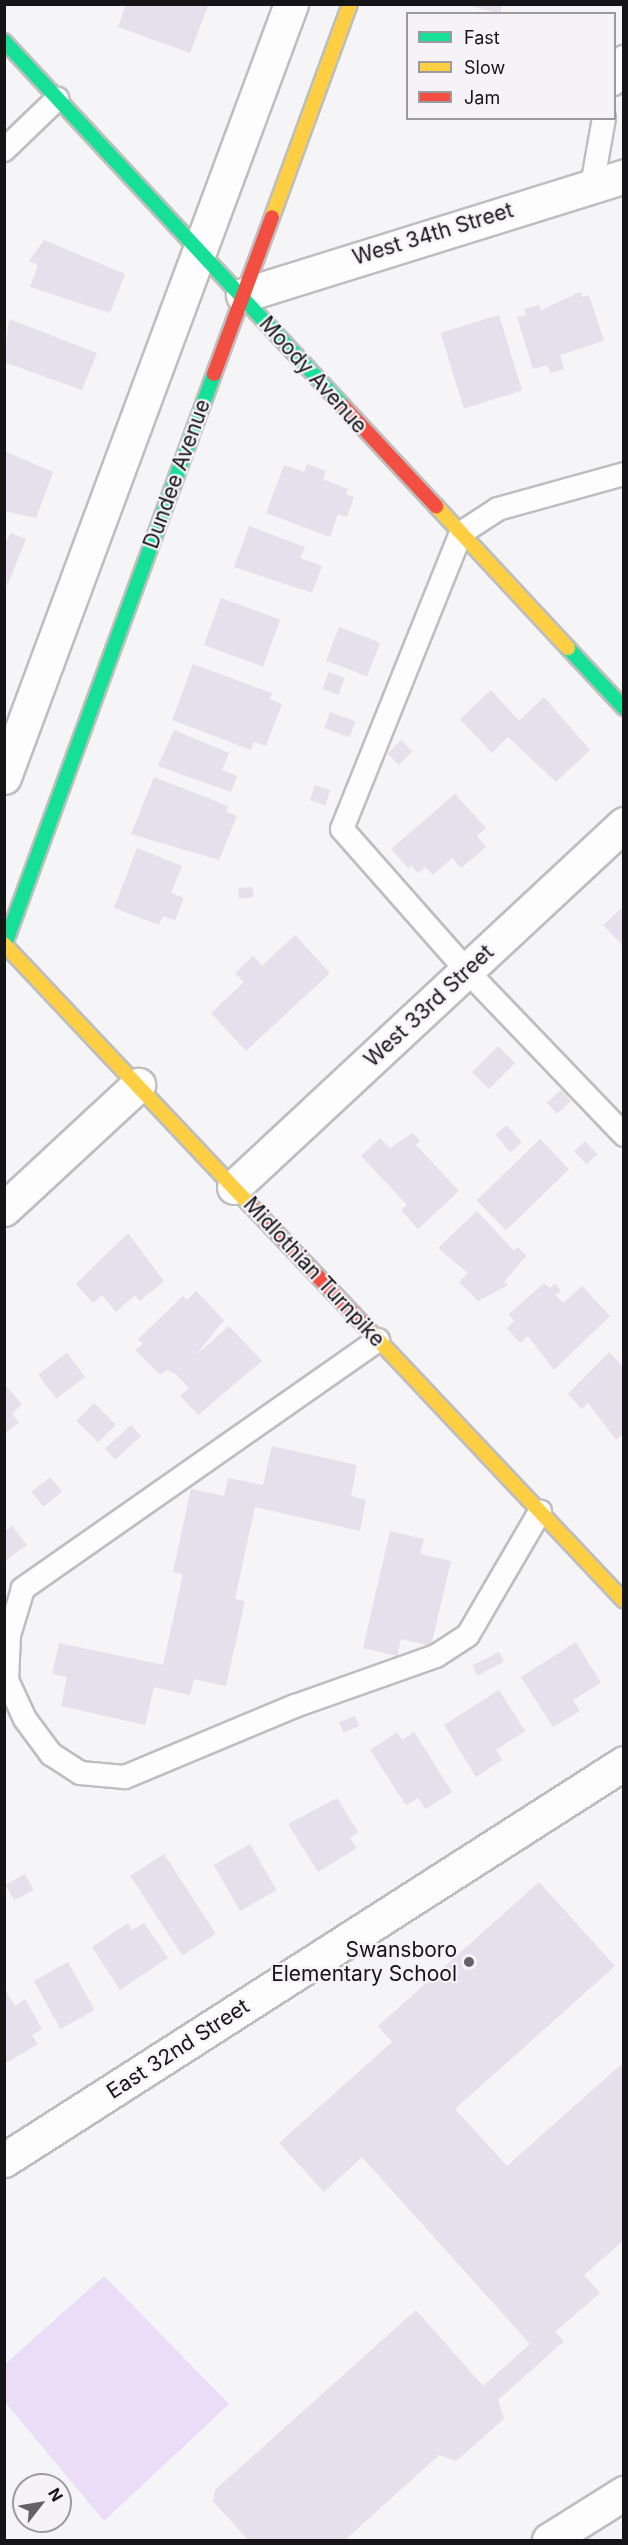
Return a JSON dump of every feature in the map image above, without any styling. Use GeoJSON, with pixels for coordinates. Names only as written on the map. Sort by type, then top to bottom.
{"type":"FeatureCollection","features":[{"type":"Feature","properties":{"kind":"street"},"geometry":{"type":"LineString","coordinates":[[4,777],[202,250],[291,4]]}},
{"type":"Feature","properties":{"kind":"street","name":"Dundee Avenue"},"geometry":{"type":"LineString","coordinates":[[5,944],[350,4]]}},
{"type":"Feature","properties":{"kind":"street","name":"Moody Avenue"},"geometry":{"type":"LineString","coordinates":[[4,41],[202,250],[243,295],[279,342],[624,708]]}},
{"type":"Feature","properties":{"kind":"street","name":"West 34th Street"},"geometry":{"type":"LineString","coordinates":[[243,295],[624,176]]}},
{"type":"Feature","properties":{"kind":"street","name":"West 33rd Street"},"geometry":{"type":"LineString","coordinates":[[234,1187],[624,824]]}},
{"type":"Feature","properties":{"kind":"street","name":"Midlothian Turnpike"},"geometry":{"type":"LineString","coordinates":[[5,944],[624,1601]]}},
{"type":"Feature","properties":{"kind":"street"},"geometry":{"type":"LineString","coordinates":[[4,1209],[138,1085]]}},
{"type":"Feature","properties":{"kind":"street","name":"East 32nd Street"},"geometry":{"type":"LineString","coordinates":[[4,2160],[624,1763]]}},
{"type":"Feature","properties":{"kind":"street"},"geometry":{"type":"LineString","coordinates":[[549,2541],[624,2493]]}},
{"type":"Feature","properties":{"kind":"lane"},"geometry":{"type":"LineString","coordinates":[[616,81],[624,57]]}},
{"type":"Feature","properties":{"kind":"lane"},"geometry":{"type":"LineString","coordinates":[[4,150],[57,99]]}},
{"type":"Feature","properties":{"kind":"lane"},"geometry":{"type":"LineString","coordinates":[[592,186],[604,120]]}},
{"type":"Feature","properties":{"kind":"lane"},"geometry":{"type":"LineString","coordinates":[[624,474],[498,509],[461,533],[342,829],[467,971],[624,1135]]}},
{"type":"Feature","properties":{"kind":"lane"},"geometry":{"type":"LineString","coordinates":[[378,1340],[23,1589],[9,1635],[7,1680],[25,1719],[51,1754],[80,1773],[125,1778],[295,1706],[436,1656],[468,1635],[540,1512]]}},
{"type":"Feature","properties":{"kind":"shaded area"},"geometry":{"type":"Polygon","coordinates":[[[104,2276],[229,2404],[104,2521],[72,2483],[72,2473],[64,2473],[5,2402],[4,2365],[104,2276]]]}},
{"type":"Feature","properties":{"kind":"building"},"geometry":{"type":"Polygon","coordinates":[[[126,4],[205,4],[208,6],[190,53],[118,27],[126,4]]]}},
{"type":"Feature","properties":{"kind":"building"},"geometry":{"type":"Polygon","coordinates":[[[463,4],[503,4],[501,12],[463,4]]]}},
{"type":"Feature","properties":{"kind":"building"},"geometry":{"type":"Polygon","coordinates":[[[44,240],[125,274],[110,313],[30,287],[38,265],[29,261],[44,240]]]}},
{"type":"Feature","properties":{"kind":"building"},"geometry":{"type":"Polygon","coordinates":[[[580,292],[582,297],[589,295],[604,341],[560,355],[564,369],[550,373],[547,365],[533,369],[517,317],[526,315],[524,309],[539,305],[541,310],[580,292]]]}},
{"type":"Feature","properties":{"kind":"building"},"geometry":{"type":"Polygon","coordinates":[[[499,315],[522,391],[464,408],[441,333],[499,315]]]}},
{"type":"Feature","properties":{"kind":"building"},"geometry":{"type":"Polygon","coordinates":[[[9,319],[97,353],[82,390],[4,362],[9,319]]]}},
{"type":"Feature","properties":{"kind":"building"},"geometry":{"type":"Polygon","coordinates":[[[4,451],[53,472],[36,518],[4,511],[4,451]]]}},
{"type":"Feature","properties":{"kind":"building"},"geometry":{"type":"Polygon","coordinates":[[[307,464],[326,471],[323,479],[348,489],[346,494],[354,497],[347,517],[338,514],[330,537],[266,513],[284,465],[304,472],[307,464]]]}},
{"type":"Feature","properties":{"kind":"building"},"geometry":{"type":"Polygon","coordinates":[[[249,526],[305,547],[300,558],[322,566],[312,593],[234,567],[249,526]]]}},
{"type":"Feature","properties":{"kind":"building"},"geometry":{"type":"Polygon","coordinates":[[[11,533],[26,539],[7,586],[4,544],[11,533]]]}},
{"type":"Feature","properties":{"kind":"building"},"geometry":{"type":"Polygon","coordinates":[[[221,598],[280,620],[263,667],[204,645],[221,598]]]}},
{"type":"Feature","properties":{"kind":"building"},"geometry":{"type":"Polygon","coordinates":[[[339,627],[380,643],[367,676],[326,661],[339,627]]]}},
{"type":"Feature","properties":{"kind":"building"},"geometry":{"type":"Polygon","coordinates":[[[193,664],[272,693],[270,699],[282,704],[266,746],[254,742],[251,750],[172,720],[193,664]]]}},
{"type":"Feature","properties":{"kind":"building"},"geometry":{"type":"Polygon","coordinates":[[[329,672],[345,678],[338,695],[323,689],[329,672]]]}},
{"type":"Feature","properties":{"kind":"building"},"geometry":{"type":"Polygon","coordinates":[[[491,690],[519,721],[544,697],[590,750],[556,782],[508,737],[492,753],[460,719],[491,690]]]}},
{"type":"Feature","properties":{"kind":"building"},"geometry":{"type":"Polygon","coordinates":[[[330,712],[355,721],[350,737],[324,728],[330,712]]]}},
{"type":"Feature","properties":{"kind":"building"},"geometry":{"type":"Polygon","coordinates":[[[174,730],[229,753],[222,770],[237,776],[231,792],[158,766],[174,730]]]}},
{"type":"Feature","properties":{"kind":"building"},"geometry":{"type":"Polygon","coordinates":[[[401,740],[412,751],[399,765],[388,753],[401,740]]]}},
{"type":"Feature","properties":{"kind":"building"},"geometry":{"type":"Polygon","coordinates":[[[154,777],[228,806],[226,812],[237,816],[219,860],[131,834],[154,777]]]}},
{"type":"Feature","properties":{"kind":"building"},"geometry":{"type":"Polygon","coordinates":[[[315,785],[330,790],[325,805],[310,800],[315,785]]]}},
{"type":"Feature","properties":{"kind":"building"},"geometry":{"type":"Polygon","coordinates":[[[455,794],[486,828],[477,836],[486,847],[461,868],[452,858],[433,875],[425,867],[418,873],[411,865],[408,868],[391,849],[455,794]]]}},
{"type":"Feature","properties":{"kind":"building"},"geometry":{"type":"Polygon","coordinates":[[[137,848],[182,866],[171,893],[184,898],[175,920],[163,916],[159,925],[114,908],[137,848]]]}},
{"type":"Feature","properties":{"kind":"building"},"geometry":{"type":"Polygon","coordinates":[[[252,887],[254,897],[239,899],[238,888],[252,887]]]}},
{"type":"Feature","properties":{"kind":"building"},"geometry":{"type":"Polygon","coordinates":[[[624,906],[624,947],[603,925],[624,906]]]}},
{"type":"Feature","properties":{"kind":"building"},"geometry":{"type":"Polygon","coordinates":[[[295,935],[330,973],[246,1051],[211,1013],[244,982],[235,973],[253,956],[262,966],[295,935]]]}},
{"type":"Feature","properties":{"kind":"building"},"geometry":{"type":"Polygon","coordinates":[[[498,1046],[515,1063],[489,1089],[472,1072],[498,1046]]]}},
{"type":"Feature","properties":{"kind":"building"},"geometry":{"type":"Polygon","coordinates":[[[561,1090],[571,1101],[557,1114],[547,1103],[561,1090]]]}},
{"type":"Feature","properties":{"kind":"building"},"geometry":{"type":"Polygon","coordinates":[[[507,1125],[522,1143],[510,1152],[496,1135],[507,1125]]]}},
{"type":"Feature","properties":{"kind":"building"},"geometry":{"type":"Polygon","coordinates":[[[413,1133],[420,1141],[416,1145],[459,1191],[418,1229],[401,1210],[407,1205],[361,1156],[380,1138],[390,1148],[413,1133]]]}},
{"type":"Feature","properties":{"kind":"building"},"geometry":{"type":"Polygon","coordinates":[[[540,1139],[569,1169],[506,1230],[477,1200],[540,1139]]]}},
{"type":"Feature","properties":{"kind":"building"},"geometry":{"type":"Polygon","coordinates":[[[585,1141],[597,1154],[586,1164],[574,1151],[585,1141]]]}},
{"type":"Feature","properties":{"kind":"building"},"geometry":{"type":"Polygon","coordinates":[[[477,1211],[514,1251],[518,1247],[526,1256],[504,1282],[508,1285],[478,1301],[459,1282],[468,1273],[438,1248],[477,1211]]]}},
{"type":"Feature","properties":{"kind":"building"},"geometry":{"type":"Polygon","coordinates":[[[128,1233],[164,1281],[140,1301],[135,1295],[116,1312],[102,1295],[93,1303],[76,1284],[128,1233]]]}},
{"type":"Feature","properties":{"kind":"building"},"geometry":{"type":"Polygon","coordinates":[[[544,1283],[550,1288],[555,1283],[561,1291],[555,1295],[563,1303],[582,1286],[610,1316],[554,1370],[528,1336],[520,1343],[507,1328],[514,1321],[509,1314],[544,1283]]]}},
{"type":"Feature","properties":{"kind":"building"},"geometry":{"type":"Polygon","coordinates":[[[196,1291],[224,1320],[195,1356],[229,1326],[262,1361],[198,1415],[180,1396],[189,1388],[176,1374],[167,1370],[160,1375],[135,1350],[143,1344],[138,1339],[183,1296],[187,1300],[196,1291]]]}},
{"type":"Feature","properties":{"kind":"building"},"geometry":{"type":"Polygon","coordinates":[[[609,1352],[624,1368],[624,1433],[616,1440],[588,1403],[582,1409],[568,1394],[609,1352]]]}},
{"type":"Feature","properties":{"kind":"building"},"geometry":{"type":"Polygon","coordinates":[[[67,1353],[85,1377],[56,1399],[38,1375],[67,1353]]]}},
{"type":"Feature","properties":{"kind":"building"},"geometry":{"type":"Polygon","coordinates":[[[4,1384],[22,1404],[12,1414],[19,1422],[4,1434],[4,1384]]]}},
{"type":"Feature","properties":{"kind":"building"},"geometry":{"type":"Polygon","coordinates":[[[94,1403],[116,1425],[98,1443],[76,1421],[94,1403]]]}},
{"type":"Feature","properties":{"kind":"building"},"geometry":{"type":"Polygon","coordinates":[[[131,1425],[141,1436],[115,1460],[105,1448],[131,1425]]]}},
{"type":"Feature","properties":{"kind":"building"},"geometry":{"type":"Polygon","coordinates":[[[272,1446],[357,1465],[351,1496],[366,1500],[360,1531],[255,1507],[235,1599],[245,1601],[226,1686],[194,1679],[190,1695],[154,1687],[145,1725],[61,1706],[67,1677],[52,1674],[59,1643],[163,1665],[183,1574],[173,1572],[191,1489],[224,1496],[228,1478],[263,1485],[272,1446]]]}},
{"type":"Feature","properties":{"kind":"building"},"geometry":{"type":"Polygon","coordinates":[[[50,1477],[62,1492],[43,1507],[31,1492],[50,1477]]]}},
{"type":"Feature","properties":{"kind":"building"},"geometry":{"type":"Polygon","coordinates":[[[12,1526],[27,1545],[4,1562],[4,1532],[12,1526]]]}},
{"type":"Feature","properties":{"kind":"building"},"geometry":{"type":"Polygon","coordinates":[[[390,1531],[424,1539],[420,1554],[451,1561],[431,1646],[401,1639],[397,1656],[363,1648],[390,1531]]]}},
{"type":"Feature","properties":{"kind":"building"},"geometry":{"type":"Polygon","coordinates":[[[576,1642],[601,1683],[573,1700],[580,1711],[553,1727],[521,1677],[576,1642]]]}},
{"type":"Feature","properties":{"kind":"building"},"geometry":{"type":"Polygon","coordinates":[[[499,1652],[504,1662],[477,1675],[472,1666],[499,1652]]]}},
{"type":"Feature","properties":{"kind":"building"},"geometry":{"type":"Polygon","coordinates":[[[499,1690],[525,1731],[496,1750],[502,1760],[476,1777],[444,1725],[499,1690]]]}},
{"type":"Feature","properties":{"kind":"building"},"geometry":{"type":"Polygon","coordinates":[[[355,1716],[359,1726],[343,1733],[339,1722],[355,1716]]]}},
{"type":"Feature","properties":{"kind":"building"},"geometry":{"type":"Polygon","coordinates":[[[397,1732],[402,1740],[414,1732],[452,1792],[425,1809],[418,1798],[406,1805],[370,1750],[397,1732]]]}},
{"type":"Feature","properties":{"kind":"building"},"geometry":{"type":"Polygon","coordinates":[[[337,1798],[358,1832],[350,1838],[357,1848],[318,1872],[288,1824],[337,1798]]]}},
{"type":"Feature","properties":{"kind":"building"},"geometry":{"type":"Polygon","coordinates":[[[250,1844],[276,1890],[240,1911],[214,1865],[250,1844]]]}},
{"type":"Feature","properties":{"kind":"building"},"geometry":{"type":"Polygon","coordinates":[[[164,1854],[216,1934],[182,1955],[130,1876],[164,1854]]]}},
{"type":"Feature","properties":{"kind":"building"},"geometry":{"type":"Polygon","coordinates":[[[25,1874],[34,1890],[14,1900],[6,1885],[25,1874]]]}},
{"type":"Feature","properties":{"kind":"building"},"geometry":{"type":"Polygon","coordinates":[[[539,1882],[615,1966],[455,2109],[507,2166],[624,2062],[624,2240],[584,2275],[600,2293],[555,2332],[564,2341],[498,2400],[504,2419],[456,2461],[439,2455],[345,2540],[248,2540],[213,2501],[215,2490],[416,2310],[483,2386],[530,2344],[362,2157],[324,2192],[279,2143],[392,2042],[378,2026],[539,1882]]]}},
{"type":"Feature","properties":{"kind":"building"},"geometry":{"type":"Polygon","coordinates":[[[128,1923],[132,1930],[144,1923],[168,1958],[120,1990],[92,1947],[128,1923]]]}},
{"type":"Feature","properties":{"kind":"building"},"geometry":{"type":"Polygon","coordinates":[[[68,1962],[95,2010],[61,2029],[34,1981],[68,1962]]]}},
{"type":"Feature","properties":{"kind":"building"},"geometry":{"type":"Polygon","coordinates":[[[4,1988],[15,2006],[25,1999],[42,2029],[32,2035],[38,2044],[4,2064],[4,1988]]]}},
{"type":"Feature","properties":{"kind":"traffic: fast"},"geometry":{"type":"LineString","coordinates":[[4,41],[343,406]]}},
{"type":"Feature","properties":{"kind":"traffic: fast"},"geometry":{"type":"LineString","coordinates":[[5,944],[214,374]]}},
{"type":"Feature","properties":{"kind":"traffic: fast"},"geometry":{"type":"LineString","coordinates":[[568,648],[624,708]]}},
{"type":"Feature","properties":{"kind":"traffic: slow"},"geometry":{"type":"LineString","coordinates":[[272,217],[350,4]]}},
{"type":"Feature","properties":{"kind":"traffic: slow"},"geometry":{"type":"LineString","coordinates":[[436,506],[568,648]]}},
{"type":"Feature","properties":{"kind":"traffic: slow"},"geometry":{"type":"LineString","coordinates":[[4,944],[254,1209]]}},
{"type":"Feature","properties":{"kind":"traffic: slow"},"geometry":{"type":"LineString","coordinates":[[366,1327],[624,1601]]}},
{"type":"Feature","properties":{"kind":"traffic: jam"},"geometry":{"type":"LineString","coordinates":[[214,374],[272,217]]}},
{"type":"Feature","properties":{"kind":"traffic: jam"},"geometry":{"type":"LineString","coordinates":[[343,406],[436,506]]}},
{"type":"Feature","properties":{"kind":"traffic: jam"},"geometry":{"type":"LineString","coordinates":[[254,1209],[366,1327]]}},
{"type":"Feature","properties":{"kind":"place","name":"Swansboro Elementary School"},"geometry":{"type":"Point","coordinates":[469,1962]}}]}
